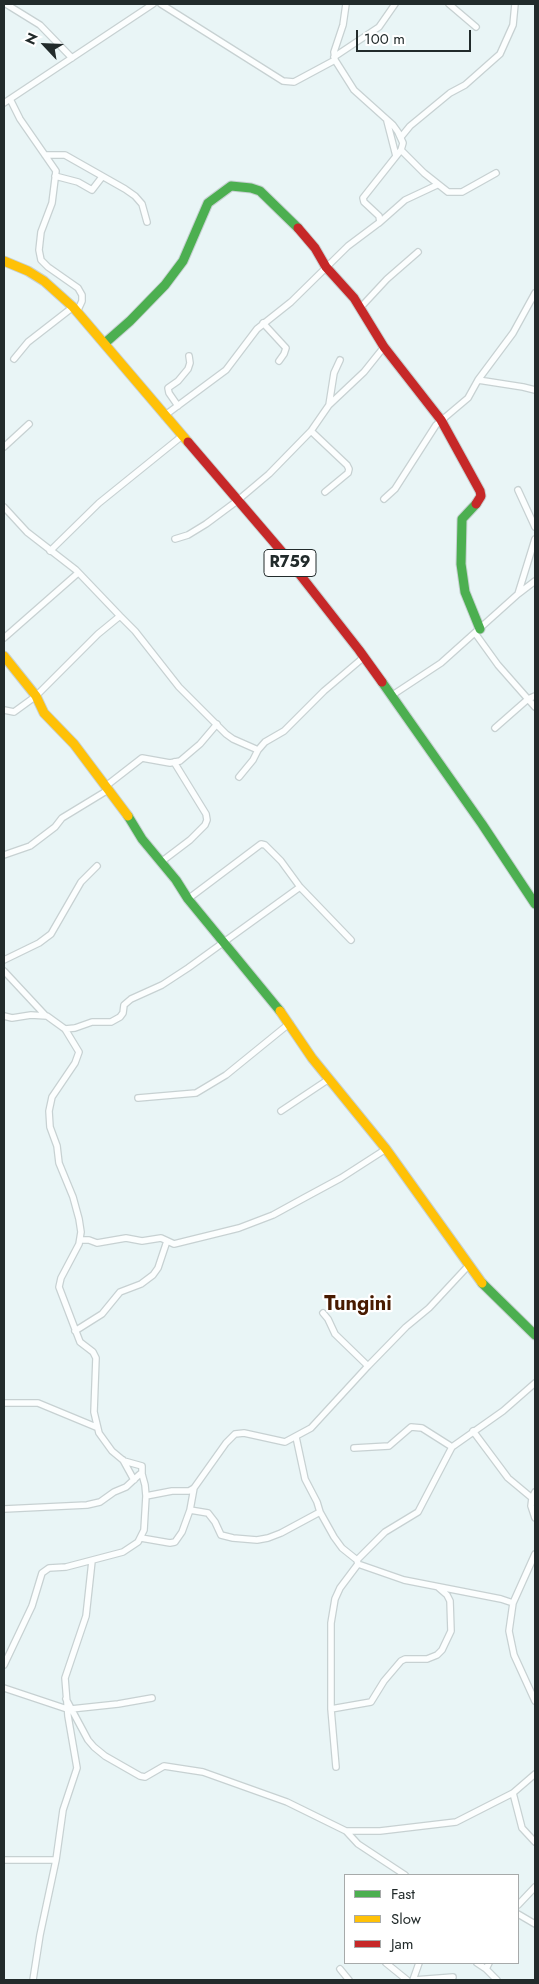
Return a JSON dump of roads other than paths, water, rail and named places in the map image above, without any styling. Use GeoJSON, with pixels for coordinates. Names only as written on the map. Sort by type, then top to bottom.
{"type":"FeatureCollection","features":[{"type":"Feature","properties":{"kind":"street"},"geometry":{"type":"LineString","coordinates":[[6,4],[40,25],[72,58]]}},
{"type":"Feature","properties":{"kind":"street"},"geometry":{"type":"LineString","coordinates":[[4,103],[153,4]]}},
{"type":"Feature","properties":{"kind":"street"},"geometry":{"type":"LineString","coordinates":[[161,4],[283,81],[294,82],[335,58],[378,27],[395,4]]}},
{"type":"Feature","properties":{"kind":"street"},"geometry":{"type":"LineString","coordinates":[[346,4],[343,24],[335,48],[335,58],[354,90],[393,126],[401,137],[403,144],[401,150],[363,198],[367,205],[379,216],[379,223]]}},
{"type":"Feature","properties":{"kind":"street"},"geometry":{"type":"LineString","coordinates":[[449,4],[476,28]]}},
{"type":"Feature","properties":{"kind":"street"},"geometry":{"type":"LineString","coordinates":[[401,137],[410,126],[450,93],[465,85],[500,54],[513,25],[515,4]]}},
{"type":"Feature","properties":{"kind":"street"},"geometry":{"type":"LineString","coordinates":[[10,99],[20,119],[56,171],[52,203],[41,232],[39,250],[41,260],[78,288],[82,294],[82,301],[75,310],[28,342],[14,359]]}},
{"type":"Feature","properties":{"kind":"street"},"geometry":{"type":"LineString","coordinates":[[387,120],[396,156]]}},
{"type":"Feature","properties":{"kind":"street"},"geometry":{"type":"LineString","coordinates":[[401,150],[437,185],[448,192],[462,192],[496,172]]}},
{"type":"Feature","properties":{"kind":"street"},"geometry":{"type":"LineString","coordinates":[[45,155],[65,154],[135,196],[142,204],[147,222]]}},
{"type":"Feature","properties":{"kind":"street"},"geometry":{"type":"LineString","coordinates":[[55,176],[78,182],[92,190],[102,177]]}},
{"type":"Feature","properties":{"kind":"street"},"geometry":{"type":"LineString","coordinates":[[164,416],[226,370],[263,324],[291,302],[348,246],[379,223],[405,200],[437,185]]}},
{"type":"Feature","properties":{"kind":"street"},"geometry":{"type":"LineString","coordinates":[[105,343],[130,321],[165,285],[186,256],[206,205],[223,190],[231,186],[260,191],[293,222],[315,248],[326,267],[361,307],[384,347],[441,420],[480,491],[481,496],[478,502],[462,519],[461,564],[465,592],[478,631],[494,660],[535,707]]}},
{"type":"Feature","properties":{"kind":"street"},"geometry":{"type":"LineString","coordinates":[[361,307],[387,279],[418,252]]}},
{"type":"Feature","properties":{"kind":"street","name":"R759"},"geometry":{"type":"LineString","coordinates":[[4,261],[28,271],[44,282],[75,310],[282,553],[364,657],[482,824],[535,904]]}},
{"type":"Feature","properties":{"kind":"street"},"geometry":{"type":"LineString","coordinates":[[384,499],[396,489],[432,430],[441,420],[466,401],[478,380],[513,333],[535,293]]}},
{"type":"Feature","properties":{"kind":"street"},"geometry":{"type":"LineString","coordinates":[[263,324],[286,348],[279,361]]}},
{"type":"Feature","properties":{"kind":"street"},"geometry":{"type":"LineString","coordinates":[[175,539],[188,535],[237,501],[269,474],[311,431],[329,405],[364,372],[384,347]]}},
{"type":"Feature","properties":{"kind":"street"},"geometry":{"type":"LineString","coordinates":[[178,406],[168,393],[168,388],[178,381],[188,369],[190,363],[189,356]]}},
{"type":"Feature","properties":{"kind":"street"},"geometry":{"type":"LineString","coordinates":[[329,405],[334,373],[340,360]]}},
{"type":"Feature","properties":{"kind":"street"},"geometry":{"type":"LineString","coordinates":[[478,380],[535,390]]}},
{"type":"Feature","properties":{"kind":"street"},"geometry":{"type":"LineString","coordinates":[[4,447],[29,424]]}},
{"type":"Feature","properties":{"kind":"street"},"geometry":{"type":"LineString","coordinates":[[311,431],[349,469],[348,473],[325,492]]}},
{"type":"Feature","properties":{"kind":"street"},"geometry":{"type":"LineString","coordinates":[[50,551],[99,503],[182,436]]}},
{"type":"Feature","properties":{"kind":"street"},"geometry":{"type":"LineString","coordinates":[[518,490],[534,515],[535,527]]}},
{"type":"Feature","properties":{"kind":"street"},"geometry":{"type":"LineString","coordinates":[[4,507],[17,523],[71,566],[135,630],[179,687],[217,724],[234,739],[258,750]]}},
{"type":"Feature","properties":{"kind":"street"},"geometry":{"type":"LineString","coordinates":[[518,594],[535,539]]}},
{"type":"Feature","properties":{"kind":"street"},"geometry":{"type":"LineString","coordinates":[[4,638],[78,573]]}},
{"type":"Feature","properties":{"kind":"street"},"geometry":{"type":"LineString","coordinates":[[391,696],[434,669],[535,581]]}},
{"type":"Feature","properties":{"kind":"street"},"geometry":{"type":"LineString","coordinates":[[4,710],[14,712],[36,696],[86,646],[120,616]]}},
{"type":"Feature","properties":{"kind":"street"},"geometry":{"type":"LineString","coordinates":[[4,656],[36,696],[44,713],[74,744],[142,839],[176,880],[188,899],[272,999],[312,1058],[386,1149],[482,1283],[535,1335]]}},
{"type":"Feature","properties":{"kind":"street"},"geometry":{"type":"LineString","coordinates":[[239,777],[253,760],[258,750],[294,722],[310,705],[364,657]]}},
{"type":"Feature","properties":{"kind":"street"},"geometry":{"type":"LineString","coordinates":[[495,728],[528,699],[535,696]]}},
{"type":"Feature","properties":{"kind":"street"},"geometry":{"type":"LineString","coordinates":[[4,855],[30,846],[55,827],[62,818],[107,788],[142,758],[174,762],[185,757],[217,724]]}},
{"type":"Feature","properties":{"kind":"street"},"geometry":{"type":"LineString","coordinates":[[162,862],[190,840],[205,825],[207,820],[206,814],[174,762]]}},
{"type":"Feature","properties":{"kind":"street"},"geometry":{"type":"LineString","coordinates":[[188,899],[261,844],[265,845],[300,887],[351,940]]}},
{"type":"Feature","properties":{"kind":"street"},"geometry":{"type":"LineString","coordinates":[[4,960],[39,943],[51,934],[81,882],[97,866]]}},
{"type":"Feature","properties":{"kind":"street"},"geometry":{"type":"LineString","coordinates":[[65,1029],[75,1028],[92,1022],[111,1022],[118,1018],[124,1012],[126,1002],[174,977],[300,887]]}},
{"type":"Feature","properties":{"kind":"street"},"geometry":{"type":"LineString","coordinates":[[4,971],[45,1015],[65,1029],[80,1054],[52,1097],[49,1111],[50,1127],[57,1146],[59,1163],[79,1218],[80,1240],[59,1284],[80,1342],[93,1352],[96,1358],[94,1401],[96,1427],[101,1439],[123,1460],[134,1480]]}},
{"type":"Feature","properties":{"kind":"street"},"geometry":{"type":"LineString","coordinates":[[4,1016],[12,1018],[31,1014],[45,1015]]}},
{"type":"Feature","properties":{"kind":"street"},"geometry":{"type":"LineString","coordinates":[[138,1098],[196,1093],[226,1075],[290,1023]]}},
{"type":"Feature","properties":{"kind":"street"},"geometry":{"type":"LineString","coordinates":[[281,1111],[329,1079]]}},
{"type":"Feature","properties":{"kind":"street"},"geometry":{"type":"LineString","coordinates":[[80,1240],[90,1240],[97,1243],[126,1238],[145,1241],[160,1238],[174,1244],[258,1222],[341,1178],[386,1149]]}},
{"type":"Feature","properties":{"kind":"street"},"geometry":{"type":"LineString","coordinates":[[75,1331],[102,1314],[120,1292],[141,1284],[153,1275],[158,1268],[167,1241]]}},
{"type":"Feature","properties":{"kind":"street"},"geometry":{"type":"LineString","coordinates":[[141,1538],[174,1543],[182,1532],[190,1510],[194,1488],[226,1443],[235,1434],[244,1433],[283,1442],[296,1437],[318,1422],[368,1366],[406,1327],[429,1308],[469,1265]]}},
{"type":"Feature","properties":{"kind":"street"},"geometry":{"type":"LineString","coordinates":[[323,1313],[335,1334],[368,1366]]}},
{"type":"Feature","properties":{"kind":"street"},"geometry":{"type":"LineString","coordinates":[[336,1767],[331,1709],[331,1623],[335,1598],[340,1588],[358,1562],[385,1532],[418,1512],[452,1447],[503,1411],[535,1383]]}},
{"type":"Feature","properties":{"kind":"street"},"geometry":{"type":"LineString","coordinates":[[4,1403],[38,1403],[96,1427]]}},
{"type":"Feature","properties":{"kind":"street"},"geometry":{"type":"LineString","coordinates":[[354,1448],[390,1446],[411,1427],[422,1428],[452,1447]]}},
{"type":"Feature","properties":{"kind":"street"},"geometry":{"type":"LineString","coordinates":[[473,1431],[508,1478],[532,1498]]}},
{"type":"Feature","properties":{"kind":"street"},"geometry":{"type":"LineString","coordinates":[[296,1437],[305,1479],[320,1512],[342,1548],[358,1562],[404,1580],[513,1603]]}},
{"type":"Feature","properties":{"kind":"street"},"geometry":{"type":"LineString","coordinates":[[4,1665],[32,1606],[42,1572],[49,1568],[92,1561],[123,1552],[134,1546],[141,1538],[144,1530],[146,1496],[142,1466],[123,1460]]}},
{"type":"Feature","properties":{"kind":"street"},"geometry":{"type":"LineString","coordinates":[[4,1509],[87,1505],[100,1502],[114,1492],[126,1488],[142,1474]]}},
{"type":"Feature","properties":{"kind":"street"},"geometry":{"type":"LineString","coordinates":[[146,1496],[194,1488]]}},
{"type":"Feature","properties":{"kind":"street"},"geometry":{"type":"LineString","coordinates":[[535,1492],[531,1506],[535,1518]]}},
{"type":"Feature","properties":{"kind":"street"},"geometry":{"type":"LineString","coordinates":[[190,1510],[208,1514],[215,1522],[221,1535],[257,1540],[281,1533],[320,1512]]}},
{"type":"Feature","properties":{"kind":"street"},"geometry":{"type":"LineString","coordinates":[[535,1556],[513,1603],[509,1631],[514,1655],[535,1701]]}},
{"type":"Feature","properties":{"kind":"street"},"geometry":{"type":"LineString","coordinates":[[33,1980],[40,1934],[56,1860],[63,1810],[77,1768],[66,1699],[66,1671],[86,1616],[92,1561]]}},
{"type":"Feature","properties":{"kind":"street"},"geometry":{"type":"LineString","coordinates":[[331,1709],[371,1702],[384,1681],[401,1661],[405,1659],[426,1659],[437,1655],[442,1650],[451,1631],[450,1601],[447,1595],[439,1588]]}},
{"type":"Feature","properties":{"kind":"street"},"geometry":{"type":"LineString","coordinates":[[4,1688],[69,1709],[152,1698]]}},
{"type":"Feature","properties":{"kind":"street"},"geometry":{"type":"LineString","coordinates":[[69,1709],[94,1748],[140,1776],[145,1777],[164,1766],[203,1772],[287,1802],[346,1831],[358,1844],[403,1874]]}},
{"type":"Feature","properties":{"kind":"street"},"geometry":{"type":"LineString","coordinates":[[346,1831],[380,1831],[456,1822],[513,1793],[535,1774]]}},
{"type":"Feature","properties":{"kind":"street"},"geometry":{"type":"LineString","coordinates":[[513,1793],[522,1828],[535,1842]]}},
{"type":"Feature","properties":{"kind":"street"},"geometry":{"type":"LineString","coordinates":[[4,1860],[56,1860]]}},
{"type":"Feature","properties":{"kind":"street"},"geometry":{"type":"LineString","coordinates":[[519,1904],[535,1887]]}},
{"type":"Feature","properties":{"kind":"street"},"geometry":{"type":"LineString","coordinates":[[519,1915],[535,1924]]}},
{"type":"Feature","properties":{"kind":"street"},"geometry":{"type":"LineString","coordinates":[[387,1964],[407,1980]]}},
{"type":"Feature","properties":{"kind":"street"},"geometry":{"type":"LineString","coordinates":[[418,1964],[413,1980],[453,1977]]}},
{"type":"Feature","properties":{"kind":"street"},"geometry":{"type":"LineString","coordinates":[[487,1966],[497,1980]]}},
{"type":"Feature","properties":{"kind":"street"},"geometry":{"type":"LineString","coordinates":[[340,1969],[349,1980]]}},
{"type":"Feature","properties":{"kind":"district","name":"Tungini"},"geometry":{"type":"Point","coordinates":[358,1305]}}]}
